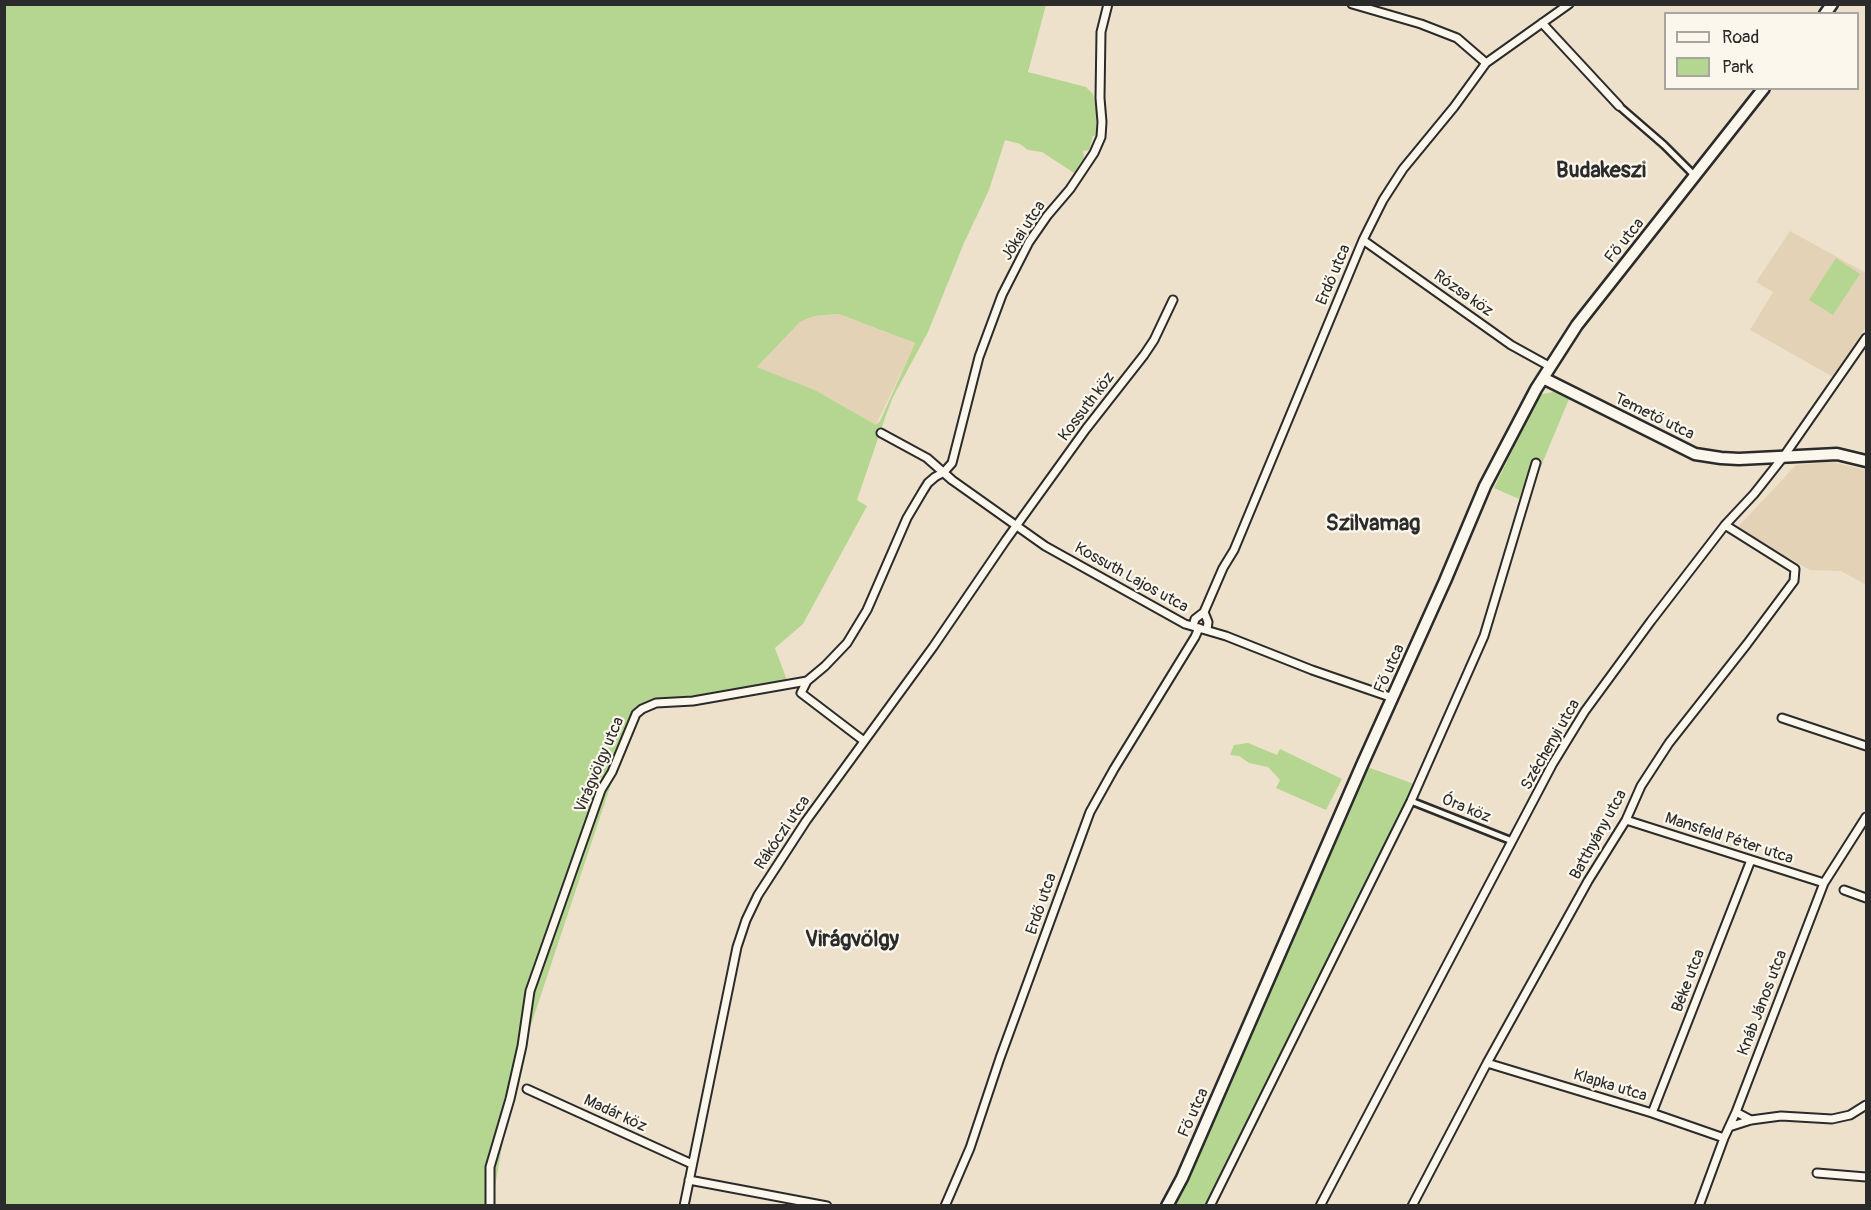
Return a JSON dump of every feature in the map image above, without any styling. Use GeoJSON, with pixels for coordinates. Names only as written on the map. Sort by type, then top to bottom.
{"type":"FeatureCollection","features":[{"type":"Feature","properties":{"kind":"main road","name":"Fő utca"},"geometry":{"type":"LineString","coordinates":[[1167,1206],[1182,1178],[1485,486],[1543,378],[1577,325],[1762,90]]}},
{"type":"Feature","properties":{"kind":"main road","name":"Temető utca"},"geometry":{"type":"LineString","coordinates":[[1543,378],[1695,454],[1739,459],[1837,454],[1866,461]]}},
{"type":"Feature","properties":{"kind":"street","name":"Jókai utca"},"geometry":{"type":"LineString","coordinates":[[944,472],[952,463],[979,357],[1002,296],[1029,242],[1070,189],[1094,153],[1101,137],[1101,42],[1108,4]]}},
{"type":"Feature","properties":{"kind":"street"},"geometry":{"type":"LineString","coordinates":[[1352,4],[1420,24],[1457,38],[1486,63]]}},
{"type":"Feature","properties":{"kind":"street","name":"Erdő utca"},"geometry":{"type":"LineString","coordinates":[[945,1206],[970,1148],[1000,1058],[1090,812],[1195,637],[1199,628],[1195,619],[1204,612],[1223,568],[1234,550],[1363,240],[1383,200],[1403,170],[1486,63],[1569,4]]}},
{"type":"Feature","properties":{"kind":"street"},"geometry":{"type":"LineString","coordinates":[[1542,23],[1619,106],[1664,145],[1695,176]]}},
{"type":"Feature","properties":{"kind":"street","name":"Rózsa köz"},"geometry":{"type":"LineString","coordinates":[[1363,240],[1511,345],[1550,366]]}},
{"type":"Feature","properties":{"kind":"street","name":"Kossuth köz"},"geometry":{"type":"LineString","coordinates":[[1016,527],[1086,429],[1144,355],[1154,340],[1173,300]]}},
{"type":"Feature","properties":{"kind":"street","name":"Széchenyi utca"},"geometry":{"type":"LineString","coordinates":[[1320,1206],[1552,765],[1585,711],[1725,525],[1754,494],[1784,456],[1866,338]]}},
{"type":"Feature","properties":{"kind":"street","name":"Kossuth Lajos utca"},"geometry":{"type":"LineString","coordinates":[[881,433],[927,458],[952,480],[1016,527],[1069,560],[1185,624],[1226,636],[1312,670],[1393,698]]}},
{"type":"Feature","properties":{"kind":"street"},"geometry":{"type":"LineString","coordinates":[[1210,1206],[1410,801],[1485,636],[1536,463]]}},
{"type":"Feature","properties":{"kind":"street"},"geometry":{"type":"LineString","coordinates":[[864,741],[801,693],[807,681],[847,643],[867,610],[907,518],[928,483],[944,472]]}},
{"type":"Feature","properties":{"kind":"street","name":"Batthyány utca"},"geometry":{"type":"LineString","coordinates":[[1412,1206],[1487,1063],[1588,881],[1626,820],[1641,786],[1669,743],[1794,581],[1795,569],[1725,525]]}},
{"type":"Feature","properties":{"kind":"street","name":"Rákóczi utca"},"geometry":{"type":"LineString","coordinates":[[684,1206],[737,947],[746,920],[768,879],[1016,527]]}},
{"type":"Feature","properties":{"kind":"street"},"geometry":{"type":"LineString","coordinates":[[1199,628],[1208,622],[1204,612]]}},
{"type":"Feature","properties":{"kind":"street","name":"Virágvölgy utca"},"geometry":{"type":"LineString","coordinates":[[490,1206],[490,1167],[505,1120],[522,1046],[530,991],[601,790],[612,772],[636,714],[656,703],[693,700],[807,681]]}},
{"type":"Feature","properties":{"kind":"street"},"geometry":{"type":"LineString","coordinates":[[1782,718],[1866,746]]}},
{"type":"Feature","properties":{"kind":"street","name":"Óra köz"},"geometry":{"type":"LineString","coordinates":[[1410,801],[1512,842]]}},
{"type":"Feature","properties":{"kind":"street","name":"Knáb János utca"},"geometry":{"type":"LineString","coordinates":[[1700,1206],[1724,1138],[1824,883],[1866,817]]}},
{"type":"Feature","properties":{"kind":"street","name":"Mansfeld Péter utca"},"geometry":{"type":"LineString","coordinates":[[1626,820],[1824,883]]}},
{"type":"Feature","properties":{"kind":"street","name":"Béke utca"},"geometry":{"type":"LineString","coordinates":[[1652,1113],[1751,860]]}},
{"type":"Feature","properties":{"kind":"street"},"geometry":{"type":"LineString","coordinates":[[1844,890],[1866,898]]}},
{"type":"Feature","properties":{"kind":"street","name":"Klapka utca"},"geometry":{"type":"LineString","coordinates":[[1487,1063],[1652,1113],[1724,1138]]}},
{"type":"Feature","properties":{"kind":"street","name":"Madár köz"},"geometry":{"type":"LineString","coordinates":[[527,1089],[692,1164]]}},
{"type":"Feature","properties":{"kind":"street"},"geometry":{"type":"LineString","coordinates":[[1729,1127],[1751,1120],[1781,1116],[1832,1119],[1850,1115],[1866,1105]]}},
{"type":"Feature","properties":{"kind":"street"},"geometry":{"type":"LineString","coordinates":[[1736,1112],[1751,1120]]}},
{"type":"Feature","properties":{"kind":"street"},"geometry":{"type":"LineString","coordinates":[[1818,1173],[1866,1177]]}},
{"type":"Feature","properties":{"kind":"street"},"geometry":{"type":"LineString","coordinates":[[689,1180],[827,1206]]}},
{"type":"Feature","properties":{"kind":"shaded area"},"geometry":{"type":"Polygon","coordinates":[[[1790,231],[1866,273],[1866,327],[1833,377],[1750,330],[1773,292],[1756,282],[1790,231]]]}},
{"type":"Feature","properties":{"kind":"shaded area"},"geometry":{"type":"Polygon","coordinates":[[[839,314],[915,343],[876,425],[815,390],[757,367],[800,322],[814,316],[839,314]]]}},
{"type":"Feature","properties":{"kind":"shaded area"},"geometry":{"type":"Polygon","coordinates":[[[1832,462],[1866,470],[1866,585],[1841,571],[1810,570],[1737,528],[1796,465],[1832,462]]]}},
{"type":"Feature","properties":{"kind":"green space"},"geometry":{"type":"Polygon","coordinates":[[[5,5],[1046,5],[1028,72],[1086,87],[1093,94],[1097,136],[1093,136],[1089,150],[1083,151],[1084,158],[1074,173],[1042,152],[1028,150],[1020,144],[1005,140],[989,190],[964,243],[928,332],[893,397],[886,415],[857,500],[867,506],[803,624],[775,648],[788,683],[642,709],[624,745],[514,1076],[492,1205],[5,1206],[5,5]],[[839,314],[814,316],[800,322],[757,367],[815,390],[876,425],[880,421],[915,343],[839,314]]]}},
{"type":"Feature","properties":{"kind":"green space"},"geometry":{"type":"Polygon","coordinates":[[[1836,258],[1860,274],[1833,315],[1809,300],[1836,258]]]}},
{"type":"Feature","properties":{"kind":"green space"},"geometry":{"type":"Polygon","coordinates":[[[1554,392],[1569,399],[1541,466],[1532,465],[1519,499],[1494,488],[1535,404],[1542,394],[1554,392]]]}},
{"type":"Feature","properties":{"kind":"green space"},"geometry":{"type":"Polygon","coordinates":[[[1248,743],[1277,755],[1280,749],[1342,779],[1326,810],[1276,788],[1280,780],[1268,767],[1249,763],[1239,756],[1230,755],[1234,745],[1248,743]]]}},
{"type":"Feature","properties":{"kind":"green space"},"geometry":{"type":"Polygon","coordinates":[[[1362,765],[1417,785],[1210,1205],[1167,1206],[1362,765]]]}},
{"type":"Feature","properties":{"kind":"district","name":"Budakeszi"},"geometry":{"type":"Point","coordinates":[1601,171]}},
{"type":"Feature","properties":{"kind":"district","name":"Szilvamag"},"geometry":{"type":"Point","coordinates":[1373,524]}},
{"type":"Feature","properties":{"kind":"district","name":"Virágvölgy"},"geometry":{"type":"Point","coordinates":[852,940]}}]}
